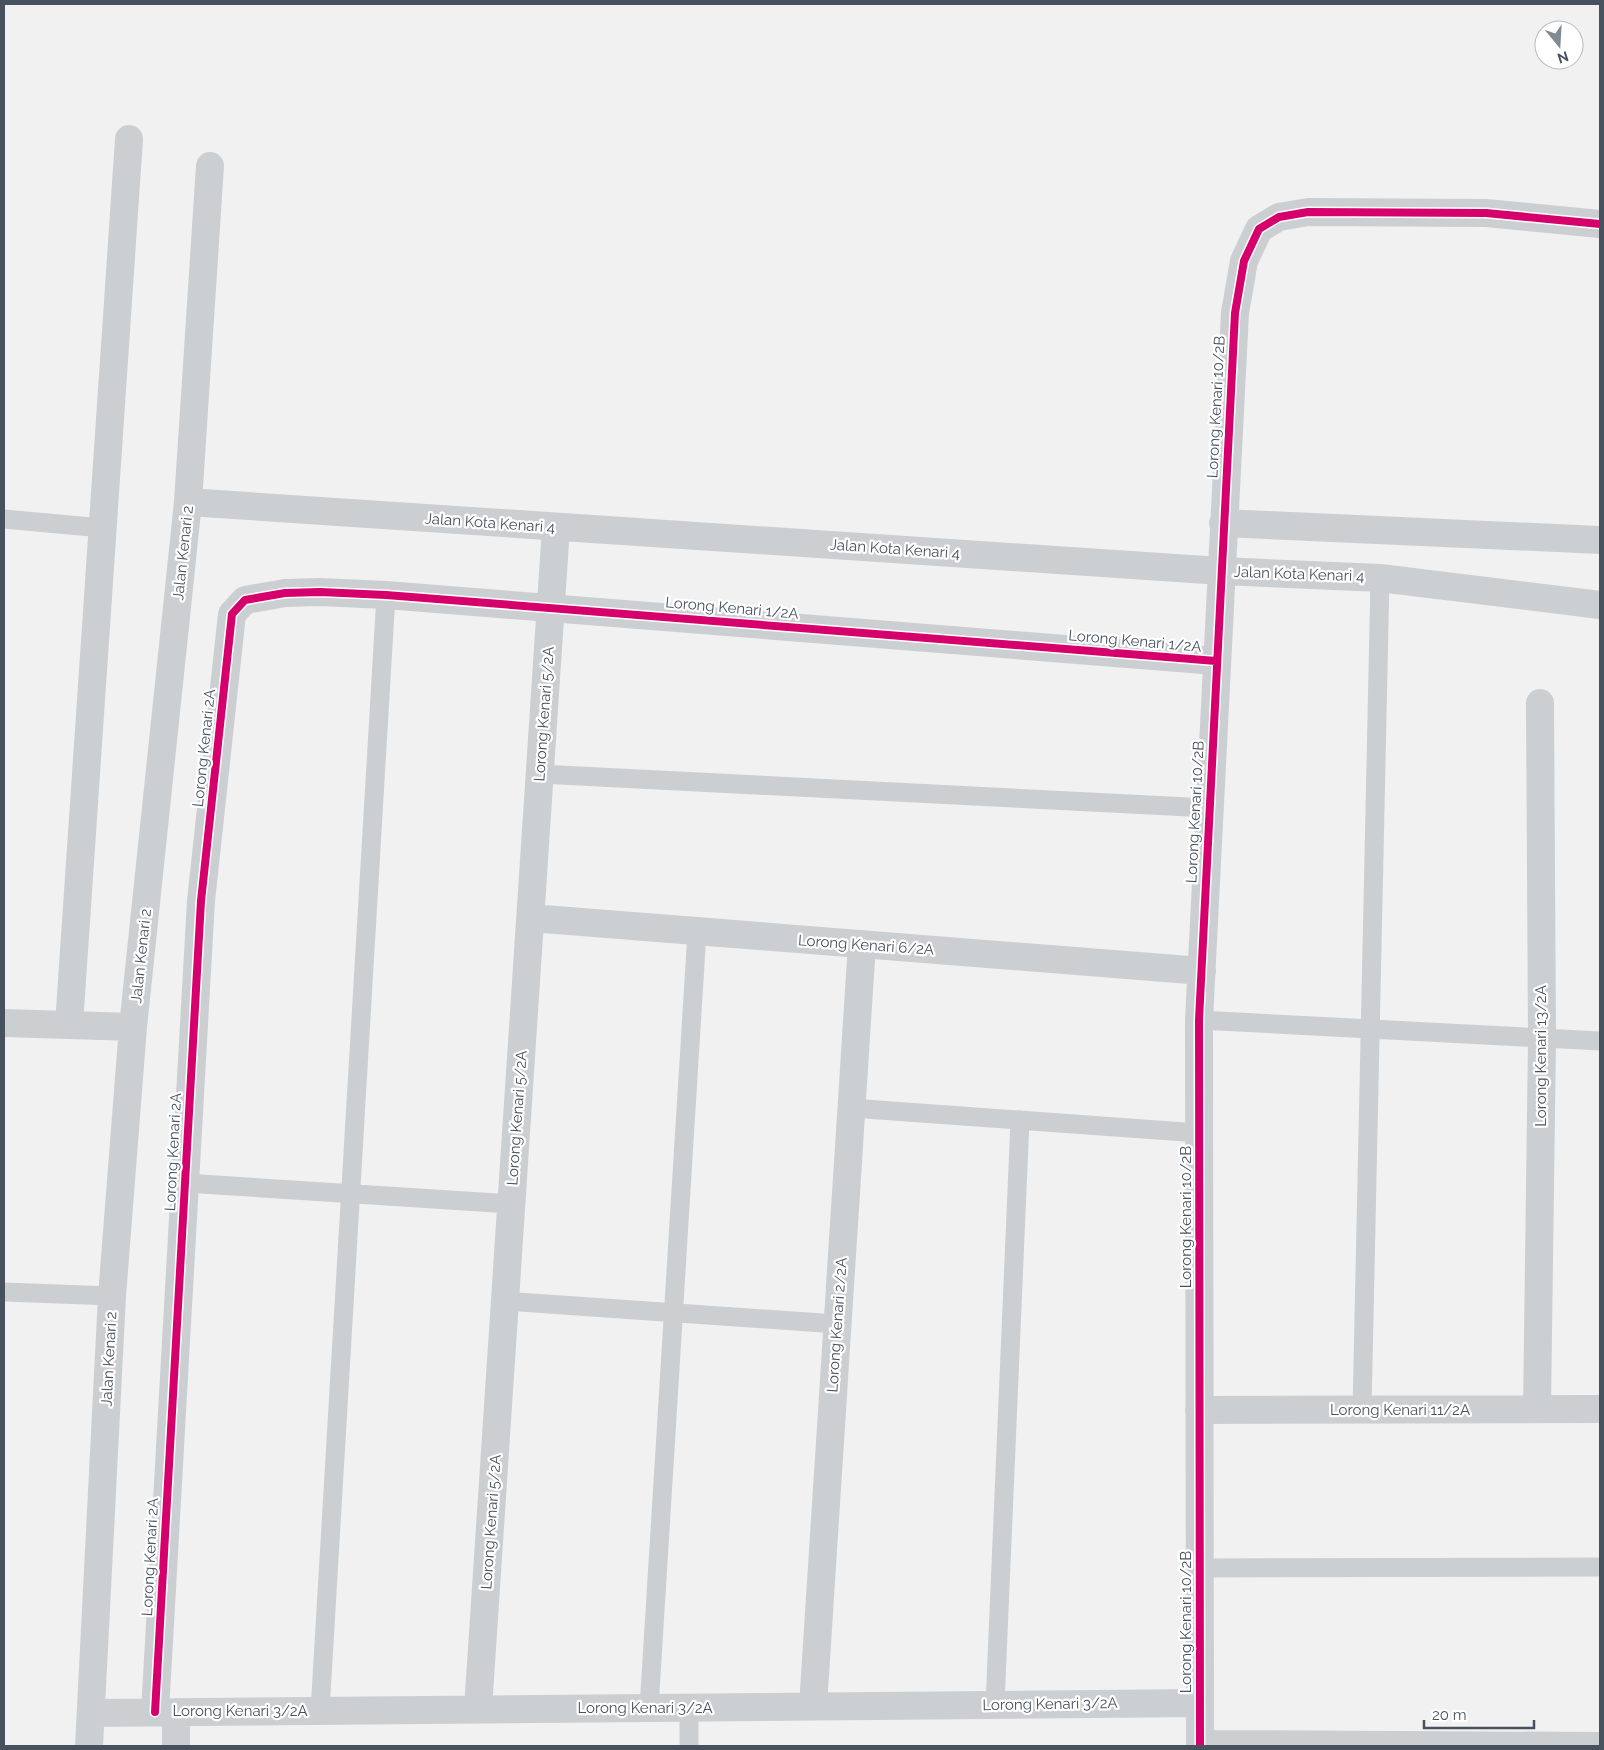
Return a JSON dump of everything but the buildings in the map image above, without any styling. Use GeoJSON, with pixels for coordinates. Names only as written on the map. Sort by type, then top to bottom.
{"type":"FeatureCollection","features":[{"type":"Feature","properties":{"kind":"street"},"geometry":{"type":"LineString","coordinates":[[69,1025],[129,139]]}},
{"type":"Feature","properties":{"kind":"street","name":"Jalan Kenari 2"},"geometry":{"type":"LineString","coordinates":[[89,1746],[112,1296],[133,1028],[188,502],[210,166]]}},
{"type":"Feature","properties":{"kind":"street","name":"Lorong Kenari 10/2B"},"geometry":{"type":"LineString","coordinates":[[1200,1745],[1199,1020],[1235,313],[1244,261],[1259,229],[1279,217],[1308,212],[1486,213],[1600,224]]}},
{"type":"Feature","properties":{"kind":"street","name":"Jalan Kota Kenari 4"},"geometry":{"type":"LineString","coordinates":[[188,502],[1221,571],[1380,578],[1600,605]]}},
{"type":"Feature","properties":{"kind":"street"},"geometry":{"type":"LineString","coordinates":[[1223,523],[1600,540]]}},
{"type":"Feature","properties":{"kind":"street","name":"Lorong Kenari 5/2A"},"geometry":{"type":"LineString","coordinates":[[478,1709],[556,527]]}},
{"type":"Feature","properties":{"kind":"street","name":"Lorong Kenari 1/2A"},"geometry":{"type":"LineString","coordinates":[[245,600],[285,593],[320,592],[386,595],[1216,661]]}},
{"type":"Feature","properties":{"kind":"street","name":"Lorong Kenari 2A"},"geometry":{"type":"LineString","coordinates":[[176,1746],[166,1712],[185,1182],[201,901],[232,614],[245,600]]}},
{"type":"Feature","properties":{"kind":"street","name":"Lorong Kenari 13/2A"},"geometry":{"type":"LineString","coordinates":[[1537,1409],[1542,1038],[1540,703]]}},
{"type":"Feature","properties":{"kind":"street","name":"Lorong Kenari 6/2A"},"geometry":{"type":"LineString","coordinates":[[530,918],[1202,971]]}},
{"type":"Feature","properties":{"kind":"street","name":"Lorong Kenari 2/2A"},"geometry":{"type":"LineString","coordinates":[[813,1706],[862,944]]}},
{"type":"Feature","properties":{"kind":"street"},"geometry":{"type":"LineString","coordinates":[[4,1023],[133,1028]]}},
{"type":"Feature","properties":{"kind":"street","name":"Lorong Kenari 11/2A"},"geometry":{"type":"LineString","coordinates":[[1199,1410],[1600,1409]]}},
{"type":"Feature","properties":{"kind":"street","name":"Lorong Kenari 3/2A"},"geometry":{"type":"LineString","coordinates":[[91,1713],[1200,1703]]}},
{"type":"Feature","properties":{"kind":"street"},"geometry":{"type":"LineString","coordinates":[[1200,1745],[1600,1746]]}},
{"type":"Feature","properties":{"kind":"lane"},"geometry":{"type":"LineString","coordinates":[[4,519],[102,528]]}},
{"type":"Feature","properties":{"kind":"lane"},"geometry":{"type":"LineString","coordinates":[[1362,1410],[1380,578]]}},
{"type":"Feature","properties":{"kind":"lane"},"geometry":{"type":"LineString","coordinates":[[320,1711],[386,595]]}},
{"type":"Feature","properties":{"kind":"lane"},"geometry":{"type":"LineString","coordinates":[[540,774],[1209,808]]}},
{"type":"Feature","properties":{"kind":"lane"},"geometry":{"type":"LineString","coordinates":[[649,1708],[696,932]]}},
{"type":"Feature","properties":{"kind":"lane"},"geometry":{"type":"LineString","coordinates":[[1199,1020],[1600,1041]]}},
{"type":"Feature","properties":{"kind":"lane"},"geometry":{"type":"LineString","coordinates":[[851,1108],[1199,1133]]}},
{"type":"Feature","properties":{"kind":"lane"},"geometry":{"type":"LineString","coordinates":[[995,1705],[1020,1120]]}},
{"type":"Feature","properties":{"kind":"lane"},"geometry":{"type":"LineString","coordinates":[[185,1182],[512,1204]]}},
{"type":"Feature","properties":{"kind":"lane"},"geometry":{"type":"LineString","coordinates":[[4,1292],[112,1296]]}},
{"type":"Feature","properties":{"kind":"lane"},"geometry":{"type":"LineString","coordinates":[[506,1301],[838,1324]]}},
{"type":"Feature","properties":{"kind":"lane"},"geometry":{"type":"LineString","coordinates":[[1200,1568],[1600,1567]]}},
{"type":"Feature","properties":{"kind":"lane"},"geometry":{"type":"LineString","coordinates":[[689,1708],[689,1746]]}},
{"type":"Feature","properties":{"kind":"cycle path"},"geometry":{"type":"LineString","coordinates":[[1200,1746],[1199,1020],[1235,313],[1244,261],[1259,229],[1279,217],[1308,212],[1486,213],[1600,224]]}},
{"type":"Feature","properties":{"kind":"cycle path"},"geometry":{"type":"LineString","coordinates":[[155,1712],[201,901],[232,614],[245,600],[285,593],[320,592],[386,595],[1216,661]]}}]}
